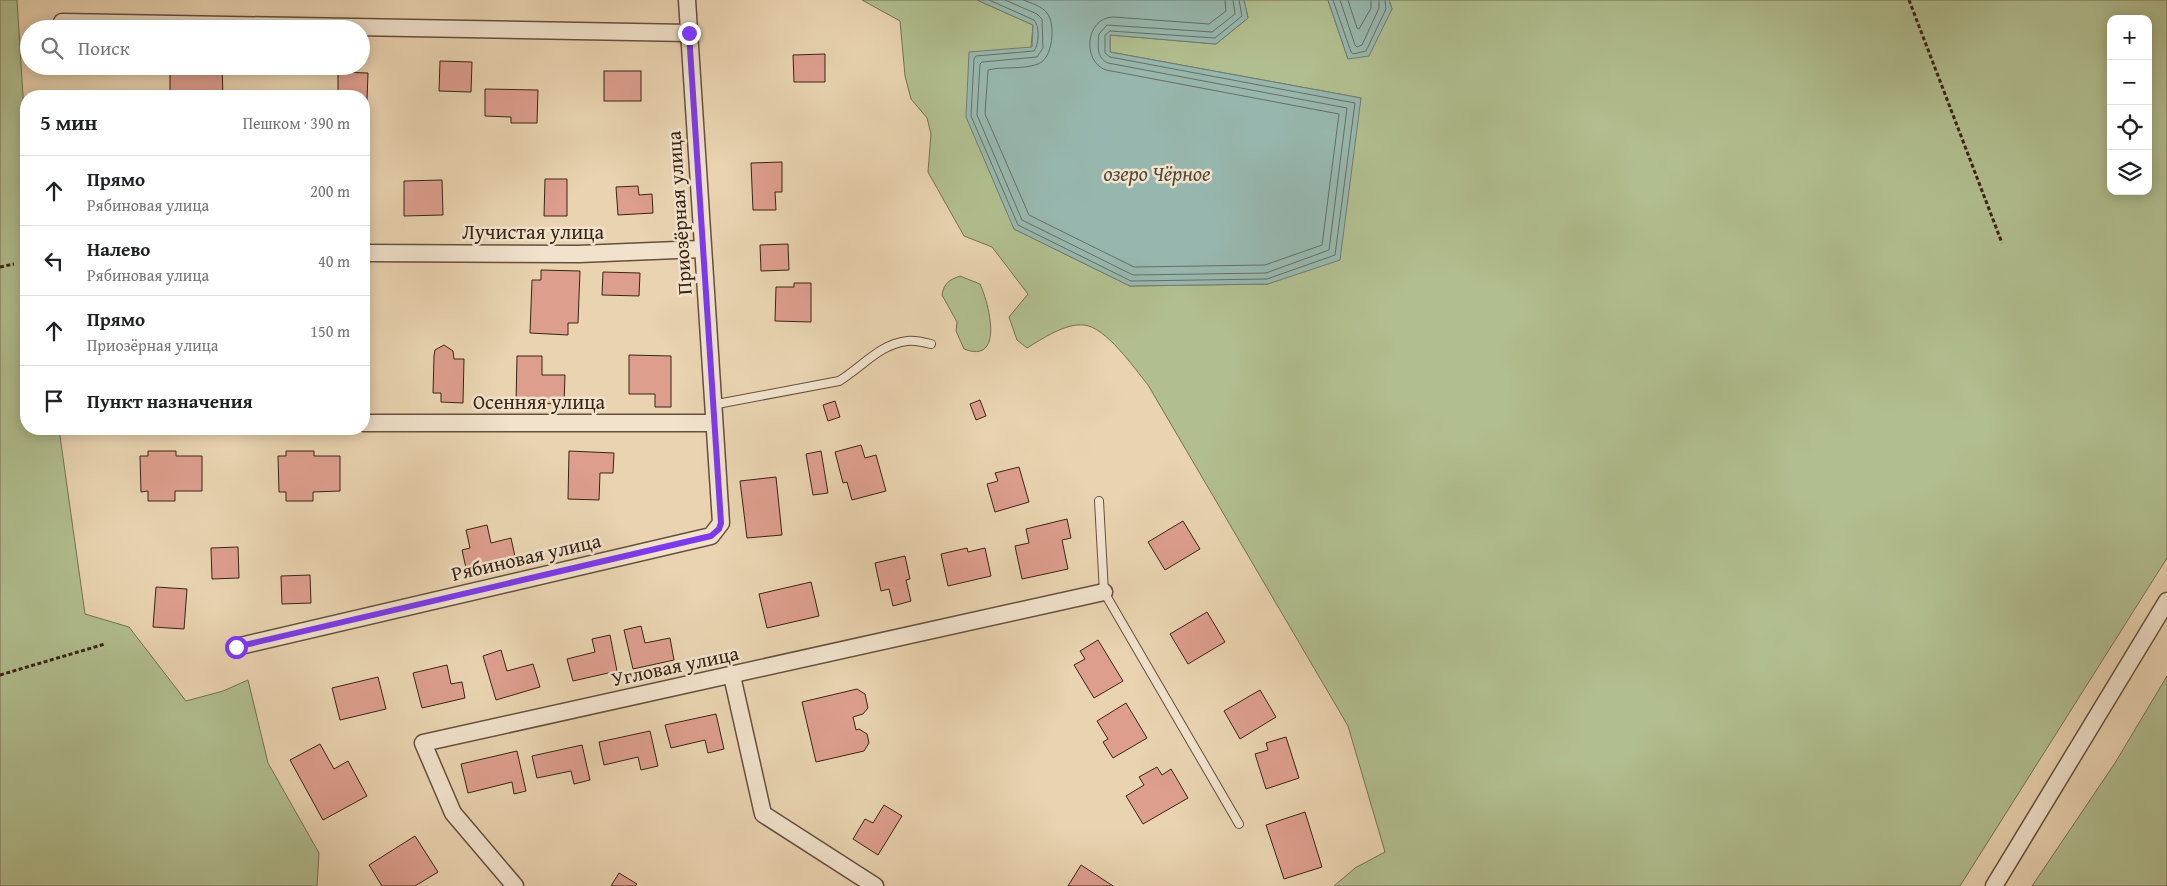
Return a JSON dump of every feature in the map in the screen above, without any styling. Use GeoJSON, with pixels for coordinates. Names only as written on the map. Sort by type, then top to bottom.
{"type":"FeatureCollection","features":[{"type":"Feature","properties":{"kind":"street","name":"Приозёрная улица"},"geometry":{"type":"LineString","coordinates":[[687,0],[714,423]]}},
{"type":"Feature","properties":{"kind":"street"},"geometry":{"type":"LineString","coordinates":[[370,27],[689,33]]}},
{"type":"Feature","properties":{"kind":"street","name":"Лучистая улица"},"geometry":{"type":"LineString","coordinates":[[370,253],[579,254],[702,248]]}},
{"type":"Feature","properties":{"kind":"street","name":"Осенняя улица"},"geometry":{"type":"LineString","coordinates":[[370,423],[714,423]]}},
{"type":"Feature","properties":{"kind":"street","name":"Рябиновая улица"},"geometry":{"type":"LineString","coordinates":[[236,647],[711,536],[719,529],[721,523],[714,423]]}},
{"type":"Feature","properties":{"kind":"street","name":"Угловая улица"},"geometry":{"type":"LineString","coordinates":[[515,886],[453,814],[423,742],[732,676],[1104,592]]}},
{"type":"Feature","properties":{"kind":"street"},"geometry":{"type":"LineString","coordinates":[[1994,886],[2167,601]]}},
{"type":"Feature","properties":{"kind":"street"},"geometry":{"type":"LineString","coordinates":[[732,676],[763,814],[876,886]]}},
{"type":"Feature","properties":{"kind":"lane"},"geometry":{"type":"LineString","coordinates":[[712,406],[840,381],[856,371],[871,356],[892,345],[908,340],[931,344]]}},
{"type":"Feature","properties":{"kind":"lane"},"geometry":{"type":"LineString","coordinates":[[1099,501],[1104,592],[1240,824]]}},
{"type":"Feature","properties":{"kind":"path"},"geometry":{"type":"LineString","coordinates":[[1908,0],[2002,243]]}},
{"type":"Feature","properties":{"kind":"path"},"geometry":{"type":"LineString","coordinates":[[0,267],[14,264]]}},
{"type":"Feature","properties":{"kind":"path"},"geometry":{"type":"LineString","coordinates":[[0,675],[105,644]]}},
{"type":"Feature","properties":{"kind":"green space"},"geometry":{"type":"Polygon","coordinates":[[[0,0],[17,0],[20,75],[22,75],[23,90],[20,90],[20,435],[60,435],[85,614],[129,627],[186,701],[223,691],[248,680],[268,763],[319,853],[317,886],[0,886],[0,0]]]}},
{"type":"Feature","properties":{"kind":"green space"},"geometry":{"type":"Polygon","coordinates":[[[862,0],[977,0],[1033,25],[1014,229],[1130,286],[1268,284],[1361,98],[1110,52],[1110,35],[1216,44],[1248,18],[1244,0],[1328,0],[1348,59],[1392,9],[1389,0],[2167,0],[2167,558],[1960,886],[1334,886],[1355,868],[1385,852],[1348,726],[1148,385],[1119,349],[1101,333],[1092,327],[1084,325],[1069,326],[1027,348],[1017,340],[1009,317],[1028,294],[992,247],[964,236],[928,172],[931,134],[927,118],[911,99],[905,76],[900,21],[862,0]]]}},
{"type":"Feature","properties":{"kind":"green space"},"geometry":{"type":"Polygon","coordinates":[[[960,276],[980,284],[990,317],[991,330],[989,340],[985,348],[977,352],[964,349],[956,331],[957,322],[942,295],[948,282],[960,276]]]}},
{"type":"Feature","properties":{"kind":"green space"},"geometry":{"type":"Polygon","coordinates":[[[2167,676],[2167,886],[2032,886],[2115,763],[2167,676]]]}},
{"type":"Feature","properties":{"kind":"water","name":"озеро Чёрное"},"geometry":{"type":"Polygon","coordinates":[[[977,0],[1244,0],[1248,18],[1216,44],[1110,35],[1110,52],[1361,98],[1340,260],[1268,284],[1130,286],[1014,229],[966,117],[969,52],[1032,47],[1033,25],[977,0]]]}},
{"type":"Feature","properties":{"kind":"water"},"geometry":{"type":"Polygon","coordinates":[[[1328,0],[1389,0],[1392,9],[1369,56],[1348,59],[1328,0]]]}},
{"type":"Feature","properties":{"kind":"building"},"geometry":{"type":"Polygon","coordinates":[[[825,54],[825,82],[794,82],[793,55],[825,54]]]}},
{"type":"Feature","properties":{"kind":"building"},"geometry":{"type":"Polygon","coordinates":[[[440,61],[472,62],[471,92],[439,91],[440,61]]]}},
{"type":"Feature","properties":{"kind":"building"},"geometry":{"type":"Polygon","coordinates":[[[604,71],[641,71],[641,101],[604,101],[604,71]]]}},
{"type":"Feature","properties":{"kind":"building"},"geometry":{"type":"Polygon","coordinates":[[[170,75],[222,75],[223,90],[170,90],[170,75]]]}},
{"type":"Feature","properties":{"kind":"building"},"geometry":{"type":"Polygon","coordinates":[[[338,75],[368,75],[367,90],[338,90],[338,75]]]}},
{"type":"Feature","properties":{"kind":"building"},"geometry":{"type":"Polygon","coordinates":[[[485,89],[538,90],[537,123],[511,123],[511,117],[485,116],[485,89]]]}},
{"type":"Feature","properties":{"kind":"building"},"geometry":{"type":"Polygon","coordinates":[[[782,162],[782,192],[775,192],[776,210],[753,210],[751,163],[782,162]]]}},
{"type":"Feature","properties":{"kind":"building"},"geometry":{"type":"Polygon","coordinates":[[[545,179],[567,179],[567,216],[544,216],[545,179]]]}},
{"type":"Feature","properties":{"kind":"building"},"geometry":{"type":"Polygon","coordinates":[[[442,180],[443,215],[404,216],[404,181],[442,180]]]}},
{"type":"Feature","properties":{"kind":"building"},"geometry":{"type":"Polygon","coordinates":[[[638,186],[639,195],[652,194],[653,213],[618,215],[616,187],[638,186]]]}},
{"type":"Feature","properties":{"kind":"building"},"geometry":{"type":"Polygon","coordinates":[[[788,244],[789,270],[761,271],[760,245],[788,244]]]}},
{"type":"Feature","properties":{"kind":"building"},"geometry":{"type":"Polygon","coordinates":[[[541,270],[580,271],[578,323],[568,323],[568,335],[530,333],[532,280],[541,280],[541,270]]]}},
{"type":"Feature","properties":{"kind":"building"},"geometry":{"type":"Polygon","coordinates":[[[603,272],[640,273],[639,296],[602,295],[603,272]]]}},
{"type":"Feature","properties":{"kind":"building"},"geometry":{"type":"Polygon","coordinates":[[[794,283],[811,283],[811,322],[775,321],[776,287],[794,287],[794,283]]]}},
{"type":"Feature","properties":{"kind":"building"},"geometry":{"type":"Polygon","coordinates":[[[444,345],[453,351],[454,359],[464,359],[463,403],[441,402],[441,393],[433,393],[435,350],[444,345]]]}},
{"type":"Feature","properties":{"kind":"building"},"geometry":{"type":"Polygon","coordinates":[[[629,355],[671,356],[671,407],[655,407],[655,394],[629,394],[629,355]]]}},
{"type":"Feature","properties":{"kind":"building"},"geometry":{"type":"Polygon","coordinates":[[[517,356],[542,356],[542,375],[565,375],[564,404],[516,403],[517,356]]]}},
{"type":"Feature","properties":{"kind":"building"},"geometry":{"type":"Polygon","coordinates":[[[980,400],[986,416],[976,420],[970,404],[980,400]]]}},
{"type":"Feature","properties":{"kind":"building"},"geometry":{"type":"Polygon","coordinates":[[[835,401],[840,417],[828,421],[823,405],[835,401]]]}},
{"type":"Feature","properties":{"kind":"building"},"geometry":{"type":"Polygon","coordinates":[[[861,445],[865,458],[876,455],[886,491],[852,500],[847,482],[843,483],[835,452],[861,445]]]}},
{"type":"Feature","properties":{"kind":"building"},"geometry":{"type":"Polygon","coordinates":[[[148,451],[176,451],[176,456],[202,456],[202,491],[175,491],[175,501],[148,501],[148,491],[141,492],[140,456],[148,456],[148,451]]]}},
{"type":"Feature","properties":{"kind":"building"},"geometry":{"type":"Polygon","coordinates":[[[286,451],[314,451],[314,456],[340,456],[340,491],[313,492],[313,501],[286,501],[286,492],[279,492],[278,456],[286,456],[286,451]]]}},
{"type":"Feature","properties":{"kind":"building"},"geometry":{"type":"Polygon","coordinates":[[[569,451],[614,453],[613,473],[600,473],[599,500],[568,499],[569,451]]]}},
{"type":"Feature","properties":{"kind":"building"},"geometry":{"type":"Polygon","coordinates":[[[821,451],[828,493],[813,495],[806,454],[821,451]]]}},
{"type":"Feature","properties":{"kind":"building"},"geometry":{"type":"Polygon","coordinates":[[[1019,467],[1029,502],[995,512],[987,484],[998,481],[995,473],[1019,467]]]}},
{"type":"Feature","properties":{"kind":"building"},"geometry":{"type":"Polygon","coordinates":[[[776,477],[782,535],[747,538],[740,481],[776,477]]]}},
{"type":"Feature","properties":{"kind":"building"},"geometry":{"type":"Polygon","coordinates":[[[1067,519],[1071,538],[1062,540],[1068,569],[1022,579],[1015,546],[1029,543],[1026,529],[1067,519]]]}},
{"type":"Feature","properties":{"kind":"building"},"geometry":{"type":"Polygon","coordinates":[[[1183,521],[1200,549],[1165,570],[1148,542],[1183,521]]]}},
{"type":"Feature","properties":{"kind":"building"},"geometry":{"type":"Polygon","coordinates":[[[487,525],[491,543],[511,538],[517,566],[468,577],[462,550],[470,548],[466,530],[487,525]]]}},
{"type":"Feature","properties":{"kind":"building"},"geometry":{"type":"Polygon","coordinates":[[[238,547],[239,578],[212,579],[211,548],[238,547]]]}},
{"type":"Feature","properties":{"kind":"building"},"geometry":{"type":"Polygon","coordinates":[[[967,548],[968,552],[985,548],[991,576],[948,586],[941,554],[967,548]]]}},
{"type":"Feature","properties":{"kind":"building"},"geometry":{"type":"Polygon","coordinates":[[[905,556],[910,579],[906,580],[911,601],[893,606],[889,589],[881,591],[875,563],[905,556]]]}},
{"type":"Feature","properties":{"kind":"building"},"geometry":{"type":"Polygon","coordinates":[[[310,575],[311,603],[282,604],[281,576],[310,575]]]}},
{"type":"Feature","properties":{"kind":"building"},"geometry":{"type":"Polygon","coordinates":[[[811,582],[819,616],[767,628],[759,594],[811,582]]]}},
{"type":"Feature","properties":{"kind":"building"},"geometry":{"type":"Polygon","coordinates":[[[156,587],[187,589],[184,629],[153,627],[156,587]]]}},
{"type":"Feature","properties":{"kind":"building"},"geometry":{"type":"Polygon","coordinates":[[[1207,612],[1225,642],[1188,664],[1170,634],[1207,612]]]}},
{"type":"Feature","properties":{"kind":"building"},"geometry":{"type":"Polygon","coordinates":[[[641,626],[645,643],[670,638],[674,660],[633,669],[624,630],[641,626]]]}},
{"type":"Feature","properties":{"kind":"building"},"geometry":{"type":"Polygon","coordinates":[[[610,635],[617,671],[573,681],[567,659],[595,652],[592,639],[610,635]]]}},
{"type":"Feature","properties":{"kind":"building"},"geometry":{"type":"Polygon","coordinates":[[[1098,640],[1123,681],[1094,698],[1074,665],[1085,659],[1080,651],[1098,640]]]}},
{"type":"Feature","properties":{"kind":"building"},"geometry":{"type":"Polygon","coordinates":[[[501,650],[507,671],[533,664],[540,687],[496,700],[483,656],[501,650]]]}},
{"type":"Feature","properties":{"kind":"building"},"geometry":{"type":"Polygon","coordinates":[[[447,665],[451,684],[462,682],[465,698],[422,708],[413,673],[447,665]]]}},
{"type":"Feature","properties":{"kind":"building"},"geometry":{"type":"Polygon","coordinates":[[[378,677],[386,709],[340,720],[332,688],[378,677]]]}},
{"type":"Feature","properties":{"kind":"building"},"geometry":{"type":"Polygon","coordinates":[[[857,689],[865,694],[868,708],[863,714],[853,717],[856,730],[859,729],[867,734],[869,743],[864,751],[816,762],[802,702],[857,689]]]}},
{"type":"Feature","properties":{"kind":"building"},"geometry":{"type":"Polygon","coordinates":[[[1260,690],[1276,717],[1240,739],[1224,711],[1260,690]]]}},
{"type":"Feature","properties":{"kind":"building"},"geometry":{"type":"Polygon","coordinates":[[[1126,703],[1147,738],[1113,758],[1103,742],[1108,739],[1097,721],[1126,703]]]}},
{"type":"Feature","properties":{"kind":"building"},"geometry":{"type":"Polygon","coordinates":[[[716,714],[724,749],[708,753],[705,740],[671,748],[665,725],[716,714]]]}},
{"type":"Feature","properties":{"kind":"building"},"geometry":{"type":"Polygon","coordinates":[[[650,731],[658,766],[641,770],[638,757],[604,765],[599,742],[650,731]]]}},
{"type":"Feature","properties":{"kind":"building"},"geometry":{"type":"Polygon","coordinates":[[[1286,737],[1299,778],[1266,789],[1255,754],[1268,750],[1266,743],[1286,737]]]}},
{"type":"Feature","properties":{"kind":"building"},"geometry":{"type":"Polygon","coordinates":[[[320,744],[334,769],[348,761],[367,796],[323,820],[290,760],[320,744]]]}},
{"type":"Feature","properties":{"kind":"building"},"geometry":{"type":"Polygon","coordinates":[[[582,745],[590,780],[574,784],[571,771],[537,778],[532,756],[582,745]]]}},
{"type":"Feature","properties":{"kind":"building"},"geometry":{"type":"Polygon","coordinates":[[[517,751],[526,791],[514,794],[512,782],[468,793],[461,764],[517,751]]]}},
{"type":"Feature","properties":{"kind":"building"},"geometry":{"type":"Polygon","coordinates":[[[1157,767],[1162,775],[1171,769],[1188,798],[1143,824],[1126,796],[1144,785],[1139,777],[1157,767]]]}},
{"type":"Feature","properties":{"kind":"building"},"geometry":{"type":"Polygon","coordinates":[[[884,805],[902,816],[878,855],[853,839],[865,819],[873,823],[884,805]]]}},
{"type":"Feature","properties":{"kind":"building"},"geometry":{"type":"Polygon","coordinates":[[[1305,812],[1322,867],[1284,879],[1266,825],[1305,812]]]}},
{"type":"Feature","properties":{"kind":"building"},"geometry":{"type":"Polygon","coordinates":[[[415,836],[438,872],[415,886],[382,886],[369,865],[415,836]]]}},
{"type":"Feature","properties":{"kind":"building"},"geometry":{"type":"Polygon","coordinates":[[[1081,865],[1113,886],[1068,886],[1081,865]]]}},
{"type":"Feature","properties":{"kind":"building"},"geometry":{"type":"Polygon","coordinates":[[[619,873],[637,884],[635,886],[611,886],[619,873]]]}},
{"type":"Feature","properties":{"kind":"route"},"geometry":{"type":"LineString","coordinates":[[236,647],[711,536],[719,529],[721,523],[689,33]]}}]}
